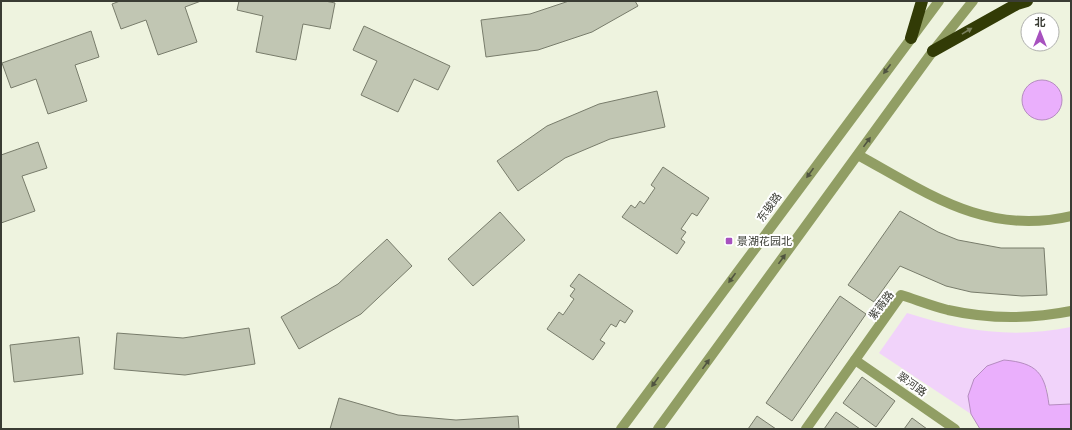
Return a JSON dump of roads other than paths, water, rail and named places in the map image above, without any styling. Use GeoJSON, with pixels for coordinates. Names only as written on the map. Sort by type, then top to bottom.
{"type":"FeatureCollection","features":[{"type":"Feature","properties":{"kind":"highway"},"geometry":{"type":"LineString","coordinates":[[911,38],[922,1]]}},
{"type":"Feature","properties":{"kind":"highway"},"geometry":{"type":"LineString","coordinates":[[934,51],[1017,4],[1027,1]]}},
{"type":"Feature","properties":{"kind":"street","name":"东骏路"},"geometry":{"type":"LineString","coordinates":[[621,429],[939,1]]}},
{"type":"Feature","properties":{"kind":"street"},"geometry":{"type":"LineString","coordinates":[[658,429],[934,51],[973,1]]}},
{"type":"Feature","properties":{"kind":"street"},"geometry":{"type":"LineString","coordinates":[[858,155],[938,198],[971,213],[1003,220],[1035,222],[1071,218]]}},
{"type":"Feature","properties":{"kind":"street","name":"紫薇路"},"geometry":{"type":"LineString","coordinates":[[806,429],[901,295],[948,310],[997,317],[1047,316],[1071,311]]}},
{"type":"Feature","properties":{"kind":"street","name":"翠河路"},"geometry":{"type":"LineString","coordinates":[[855,360],[955,429]]}},
{"type":"Feature","properties":{"kind":"place","name":"景湖花园北"},"geometry":{"type":"Point","coordinates":[729,241]}}]}
